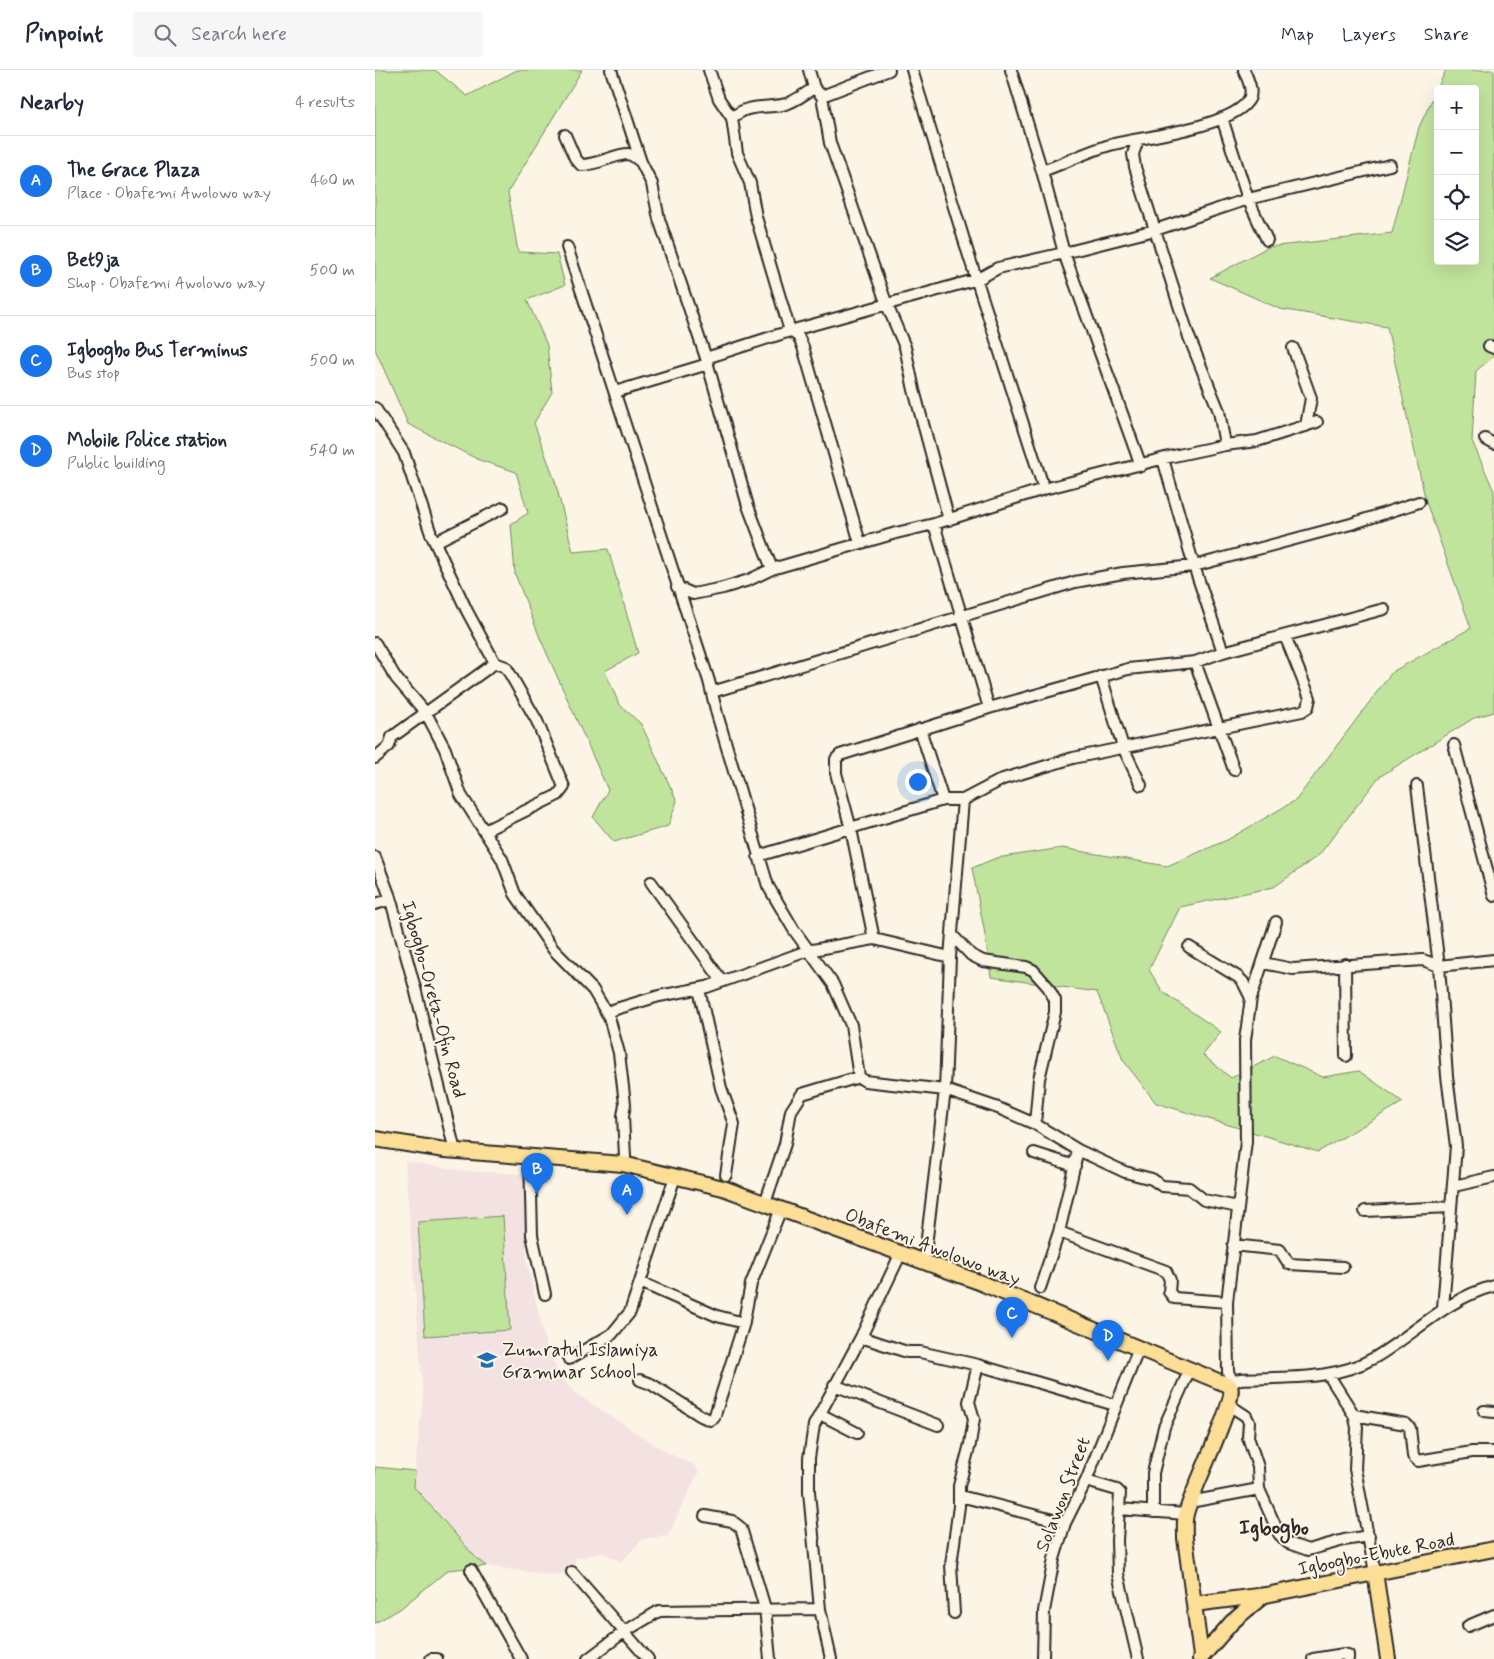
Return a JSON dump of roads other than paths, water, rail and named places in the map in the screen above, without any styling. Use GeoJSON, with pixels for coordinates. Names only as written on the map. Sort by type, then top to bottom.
{"type":"FeatureCollection","features":[{"type":"Feature","properties":{"kind":"main road","name":"Obafemi Awolowo way"},"geometry":{"type":"LineString","coordinates":[[375,1139],[455,1151],[530,1155],[623,1164],[723,1188],[1013,1296],[1190,1369],[1230,1383]]}},
{"type":"Feature","properties":{"kind":"main road"},"geometry":{"type":"LineString","coordinates":[[1200,1657],[1185,1538],[1188,1508],[1229,1405],[1232,1393],[1230,1383]]}},
{"type":"Feature","properties":{"kind":"main road","name":"Igbogbo-Ebute Road"},"geometry":{"type":"LineString","coordinates":[[1194,1604],[1266,1595],[1494,1549]]}},
{"type":"Feature","properties":{"kind":"main road"},"geometry":{"type":"LineString","coordinates":[[1375,1572],[1389,1659]]}},
{"type":"Feature","properties":{"kind":"main road","name":"Igbogbo-Ebute Road"},"geometry":{"type":"LineString","coordinates":[[1200,1657],[1242,1612],[1266,1595]]}},
{"type":"Feature","properties":{"kind":"street"},"geometry":{"type":"LineString","coordinates":[[611,70],[641,162],[652,184],[659,219],[707,361],[748,506],[772,569]]}},
{"type":"Feature","properties":{"kind":"street"},"geometry":{"type":"LineString","coordinates":[[709,70],[719,99],[732,118],[737,153],[749,183],[756,217],[790,331],[798,336],[803,347],[860,542]]}},
{"type":"Feature","properties":{"kind":"street"},"geometry":{"type":"LineString","coordinates":[[809,70],[814,88],[823,96],[830,143],[887,305],[905,347],[913,390],[949,520]]}},
{"type":"Feature","properties":{"kind":"street"},"geometry":{"type":"LineString","coordinates":[[823,96],[889,70]]}},
{"type":"Feature","properties":{"kind":"street"},"geometry":{"type":"LineString","coordinates":[[912,70],[967,253],[978,279],[1044,489]]}},
{"type":"Feature","properties":{"kind":"street"},"geometry":{"type":"LineString","coordinates":[[1011,70],[1042,171],[1064,253],[1141,466]]}},
{"type":"Feature","properties":{"kind":"street"},"geometry":{"type":"LineString","coordinates":[[1042,171],[1112,144],[1138,140],[1221,118],[1247,103],[1251,96],[1250,83],[1244,70]]}},
{"type":"Feature","properties":{"kind":"street"},"geometry":{"type":"LineString","coordinates":[[732,118],[738,112],[749,108],[794,101],[814,88]]}},
{"type":"Feature","properties":{"kind":"street"},"geometry":{"type":"LineString","coordinates":[[1221,118],[1248,199],[1267,240]]}},
{"type":"Feature","properties":{"kind":"street"},"geometry":{"type":"LineString","coordinates":[[565,135],[575,158],[581,165],[603,162],[626,154],[641,162]]}},
{"type":"Feature","properties":{"kind":"street"},"geometry":{"type":"LineString","coordinates":[[1138,140],[1133,154],[1135,167],[1189,337],[1219,411],[1225,445]]}},
{"type":"Feature","properties":{"kind":"street"},"geometry":{"type":"LineString","coordinates":[[615,392],[790,331],[978,279],[998,268],[1155,230],[1248,199],[1390,165]]}},
{"type":"Feature","properties":{"kind":"street"},"geometry":{"type":"LineString","coordinates":[[567,247],[712,692],[768,886],[807,951],[833,984],[851,1026],[859,1077],[865,1081],[945,1090],[998,1108],[1035,1124],[1079,1150],[1125,1172],[1153,1179],[1162,1186],[1189,1188],[1203,1200],[1238,1206]]}},
{"type":"Feature","properties":{"kind":"street"},"geometry":{"type":"LineString","coordinates":[[1293,348],[1311,398],[1306,426]]}},
{"type":"Feature","properties":{"kind":"street"},"geometry":{"type":"LineString","coordinates":[[375,408],[404,453],[435,542],[467,611],[495,663],[506,666],[524,698],[537,722],[564,787],[558,795],[484,831]]}},
{"type":"Feature","properties":{"kind":"street"},"geometry":{"type":"LineString","coordinates":[[677,587],[686,593],[693,594],[708,591],[749,580],[772,569],[860,542],[949,520],[1044,489],[1225,445],[1257,441],[1317,422]]}},
{"type":"Feature","properties":{"kind":"street"},"geometry":{"type":"LineString","coordinates":[[1163,459],[1194,566],[1223,652]]}},
{"type":"Feature","properties":{"kind":"street"},"geometry":{"type":"LineString","coordinates":[[712,692],[1075,582],[1123,573],[1194,566],[1351,524],[1419,502]]}},
{"type":"Feature","properties":{"kind":"street"},"geometry":{"type":"LineString","coordinates":[[435,542],[503,508]]}},
{"type":"Feature","properties":{"kind":"street"},"geometry":{"type":"LineString","coordinates":[[934,524],[989,708]]}},
{"type":"Feature","properties":{"kind":"street"},"geometry":{"type":"LineString","coordinates":[[875,940],[851,829],[836,773],[836,759],[840,754],[1101,676],[1147,665],[1195,662],[1223,652],[1384,609]]}},
{"type":"Feature","properties":{"kind":"street"},"geometry":{"type":"LineString","coordinates":[[758,856],[943,800],[963,800],[1003,780],[1073,758],[1218,730],[1302,711],[1309,706],[1310,698],[1285,636]]}},
{"type":"Feature","properties":{"kind":"street"},"geometry":{"type":"LineString","coordinates":[[375,643],[396,678],[426,714],[445,749],[461,795],[502,859],[515,894],[553,948],[593,990],[606,1012],[619,1053],[625,1104],[623,1116],[625,1147],[623,1164]]}},
{"type":"Feature","properties":{"kind":"street"},"geometry":{"type":"LineString","coordinates":[[1195,662],[1234,770]]}},
{"type":"Feature","properties":{"kind":"street"},"geometry":{"type":"LineString","coordinates":[[375,758],[389,746],[391,737],[426,714],[495,663]]}},
{"type":"Feature","properties":{"kind":"street"},"geometry":{"type":"LineString","coordinates":[[1101,676],[1123,747],[1141,785]]}},
{"type":"Feature","properties":{"kind":"street"},"geometry":{"type":"LineString","coordinates":[[920,729],[943,800]]}},
{"type":"Feature","properties":{"kind":"street"},"geometry":{"type":"LineString","coordinates":[[1454,745],[1494,896]]}},
{"type":"Feature","properties":{"kind":"street"},"geometry":{"type":"LineString","coordinates":[[1417,786],[1439,966],[1447,1076],[1456,1146],[1443,1308]]}},
{"type":"Feature","properties":{"kind":"street"},"geometry":{"type":"LineString","coordinates":[[924,1262],[945,1090],[950,956],[963,800]]}},
{"type":"Feature","properties":{"kind":"street","name":"Igbogbo-Oreta-Ofin Road"},"geometry":{"type":"LineString","coordinates":[[375,857],[391,900],[455,1151]]}},
{"type":"Feature","properties":{"kind":"street"},"geometry":{"type":"LineString","coordinates":[[651,882],[722,981]]}},
{"type":"Feature","properties":{"kind":"street"},"geometry":{"type":"LineString","coordinates":[[375,904],[391,900]]}},
{"type":"Feature","properties":{"kind":"street"},"geometry":{"type":"LineString","coordinates":[[1276,922],[1251,998],[1245,1040],[1246,1141],[1227,1302],[1228,1372],[1230,1383],[1328,1374],[1346,1370],[1374,1358],[1443,1308],[1479,1290],[1494,1286]]}},
{"type":"Feature","properties":{"kind":"street"},"geometry":{"type":"LineString","coordinates":[[953,936],[971,955],[983,961],[1026,967],[1033,970],[1048,987],[1055,1000],[1055,1012],[1039,1078],[1035,1124]]}},
{"type":"Feature","properties":{"kind":"street"},"geometry":{"type":"LineString","coordinates":[[606,1012],[659,996],[699,989],[807,951],[875,940],[950,956]]}},
{"type":"Feature","properties":{"kind":"street"},"geometry":{"type":"LineString","coordinates":[[1189,947],[1243,982],[1251,998]]}},
{"type":"Feature","properties":{"kind":"street"},"geometry":{"type":"LineString","coordinates":[[1263,963],[1293,968],[1423,960],[1439,966],[1494,960]]}},
{"type":"Feature","properties":{"kind":"street"},"geometry":{"type":"LineString","coordinates":[[1345,964],[1346,1056]]}},
{"type":"Feature","properties":{"kind":"street"},"geometry":{"type":"LineString","coordinates":[[699,989],[721,1088],[734,1124],[726,1175]]}},
{"type":"Feature","properties":{"kind":"street"},"geometry":{"type":"LineString","coordinates":[[765,1203],[785,1144],[791,1111],[802,1094],[859,1077]]}},
{"type":"Feature","properties":{"kind":"street"},"geometry":{"type":"LineString","coordinates":[[1039,1288],[1059,1232],[1079,1150]]}},
{"type":"Feature","properties":{"kind":"street"},"geometry":{"type":"LineString","coordinates":[[1034,1153],[1075,1166]]}},
{"type":"Feature","properties":{"kind":"street"},"geometry":{"type":"LineString","coordinates":[[530,1155],[532,1235],[545,1294]]}},
{"type":"Feature","properties":{"kind":"street"},"geometry":{"type":"LineString","coordinates":[[569,1359],[612,1334],[630,1312],[675,1177]]}},
{"type":"Feature","properties":{"kind":"street"},"geometry":{"type":"LineString","coordinates":[[1454,1186],[1494,1177]]}},
{"type":"Feature","properties":{"kind":"street"},"geometry":{"type":"LineString","coordinates":[[1365,1211],[1450,1207]]}},
{"type":"Feature","properties":{"kind":"street"},"geometry":{"type":"LineString","coordinates":[[640,1380],[651,1384],[701,1416],[713,1420],[744,1323],[751,1284],[781,1209]]}},
{"type":"Feature","properties":{"kind":"street"},"geometry":{"type":"LineString","coordinates":[[1059,1232],[1166,1271],[1170,1280],[1169,1292],[1174,1298],[1227,1302]]}},
{"type":"Feature","properties":{"kind":"street"},"geometry":{"type":"LineString","coordinates":[[1233,1245],[1281,1250],[1289,1264],[1343,1267]]}},
{"type":"Feature","properties":{"kind":"street"},"geometry":{"type":"LineString","coordinates":[[831,1659],[820,1609],[809,1492],[809,1458],[814,1425],[861,1337],[901,1253]]}},
{"type":"Feature","properties":{"kind":"street"},"geometry":{"type":"LineString","coordinates":[[640,1282],[717,1316],[744,1323]]}},
{"type":"Feature","properties":{"kind":"street"},"geometry":{"type":"LineString","coordinates":[[861,1337],[907,1352],[920,1352],[978,1365],[1115,1405]]}},
{"type":"Feature","properties":{"kind":"street","name":"Solawon Street"},"geometry":{"type":"LineString","coordinates":[[1043,1659],[1044,1611],[1065,1523],[1086,1481],[1139,1348]]}},
{"type":"Feature","properties":{"kind":"street"},"geometry":{"type":"LineString","coordinates":[[954,1613],[951,1565],[960,1496],[960,1478],[970,1444],[974,1419],[969,1402],[978,1365]]}},
{"type":"Feature","properties":{"kind":"street"},"geometry":{"type":"LineString","coordinates":[[1153,1512],[1153,1473],[1164,1427],[1190,1369]]}},
{"type":"Feature","properties":{"kind":"street"},"geometry":{"type":"LineString","coordinates":[[1328,1374],[1354,1415],[1357,1436],[1355,1469],[1375,1572]]}},
{"type":"Feature","properties":{"kind":"street"},"geometry":{"type":"LineString","coordinates":[[834,1385],[938,1425]]}},
{"type":"Feature","properties":{"kind":"street"},"geometry":{"type":"LineString","coordinates":[[1229,1405],[1247,1416],[1249,1422],[1248,1437],[1257,1467],[1259,1489],[1279,1534],[1288,1543],[1308,1550],[1344,1540],[1369,1536]]}},
{"type":"Feature","properties":{"kind":"street"},"geometry":{"type":"LineString","coordinates":[[820,1414],[857,1433]]}},
{"type":"Feature","properties":{"kind":"street"},"geometry":{"type":"LineString","coordinates":[[1354,1415],[1406,1424],[1410,1428],[1413,1456],[1418,1461],[1472,1452],[1494,1452]]}},
{"type":"Feature","properties":{"kind":"street"},"geometry":{"type":"LineString","coordinates":[[1086,1481],[1117,1490],[1119,1493],[1118,1574],[1138,1659]]}},
{"type":"Feature","properties":{"kind":"street"},"geometry":{"type":"LineString","coordinates":[[1119,1509],[1153,1512],[1188,1508],[1259,1489]]}},
{"type":"Feature","properties":{"kind":"street"},"geometry":{"type":"LineString","coordinates":[[960,1496],[1065,1523]]}},
{"type":"Feature","properties":{"kind":"street"},"geometry":{"type":"LineString","coordinates":[[705,1516],[736,1523],[741,1528],[765,1608],[770,1659]]}},
{"type":"Feature","properties":{"kind":"street"},"geometry":{"type":"LineString","coordinates":[[471,1570],[521,1659]]}},
{"type":"Feature","properties":{"kind":"street"},"geometry":{"type":"LineString","coordinates":[[572,1572],[648,1659]]}},
{"type":"Feature","properties":{"kind":"street"},"geometry":{"type":"LineString","coordinates":[[588,1659],[624,1632],[659,1611],[765,1608],[820,1609]]}},
{"type":"Feature","properties":{"kind":"street"},"geometry":{"type":"LineString","coordinates":[[1468,1626],[1494,1616]]}},
{"type":"Feature","properties":{"kind":"street"},"geometry":{"type":"LineString","coordinates":[[1313,1659],[1344,1654],[1348,1656],[1348,1659]]}},
{"type":"Feature","properties":{"kind":"street"},"geometry":{"type":"LineString","coordinates":[[431,1659],[437,1659]]}},
{"type":"Feature","properties":{"kind":"place","name":"Bet9ja"},"geometry":{"type":"Point","coordinates":[537,1194]}},
{"type":"Feature","properties":{"kind":"place","name":"The Grace Plaza"},"geometry":{"type":"Point","coordinates":[627,1215]}},
{"type":"Feature","properties":{"kind":"place","name":"Igbogbo Bus Terminus"},"geometry":{"type":"Point","coordinates":[1012,1338]}},
{"type":"Feature","properties":{"kind":"place","name":"Zumratul Islamiya Grammar school"},"geometry":{"type":"Point","coordinates":[487,1360]}},
{"type":"Feature","properties":{"kind":"place","name":"Mobile Police station"},"geometry":{"type":"Point","coordinates":[1108,1361]}},
{"type":"Feature","properties":{"kind":"district","name":"Igbogbo"},"geometry":{"type":"Point","coordinates":[1274,1527]}}]}
